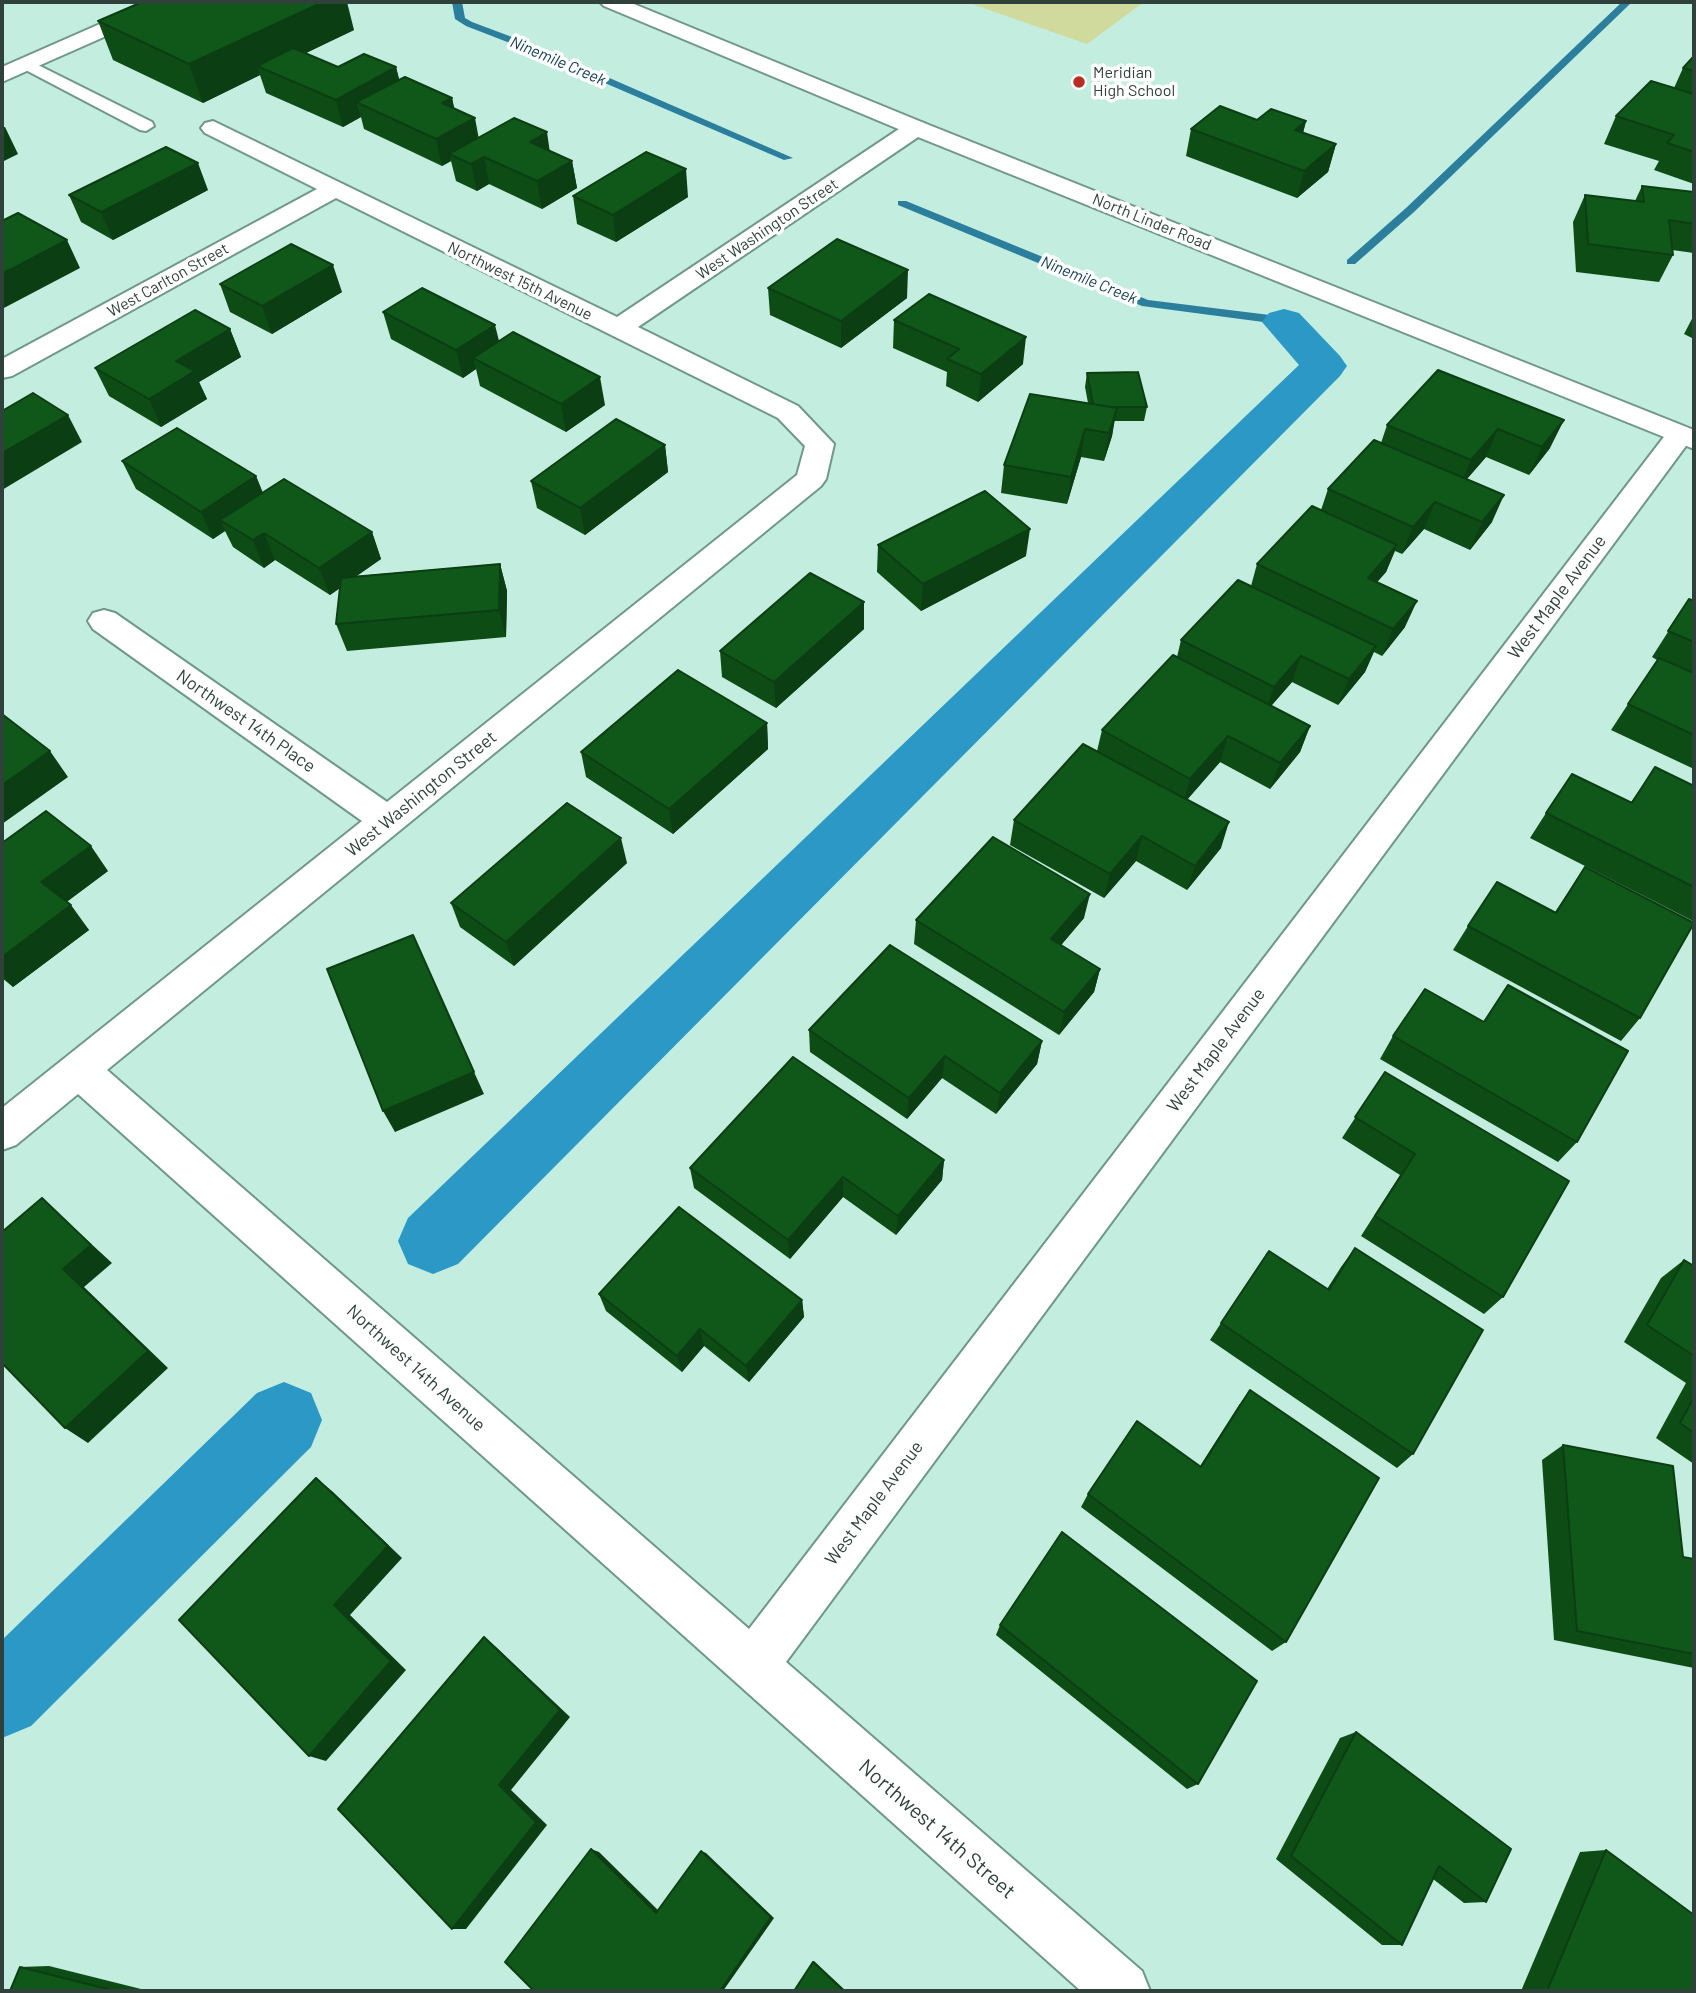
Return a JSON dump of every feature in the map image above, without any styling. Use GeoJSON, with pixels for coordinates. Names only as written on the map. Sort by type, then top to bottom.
{"type":"FeatureCollection","features":[{"type":"Feature","properties":{"kind":"street","name":"North Linder Road"},"geometry":{"type":"LineString","coordinates":[[611,2],[916,128],[1687,438]]}},
{"type":"Feature","properties":{"kind":"street"},"geometry":{"type":"LineString","coordinates":[[2,75],[152,4]]}},
{"type":"Feature","properties":{"kind":"street","name":"Northwest 15th Avenue"},"geometry":{"type":"LineString","coordinates":[[213,128],[788,412],[820,444]]}},
{"type":"Feature","properties":{"kind":"street","name":"West Washington Street"},"geometry":{"type":"LineString","coordinates":[[618,329],[916,128]]}},
{"type":"Feature","properties":{"kind":"street","name":"West Carlton Street"},"geometry":{"type":"LineString","coordinates":[[2,370],[335,189]]}},
{"type":"Feature","properties":{"kind":"street","name":"West Maple Avenue"},"geometry":{"type":"LineString","coordinates":[[752,1666],[1687,438]]}},
{"type":"Feature","properties":{"kind":"street","name":"West Washington Street"},"geometry":{"type":"LineString","coordinates":[[2,1132],[811,479],[820,444]]}},
{"type":"Feature","properties":{"kind":"street","name":"Northwest 14th Place"},"geometry":{"type":"LineString","coordinates":[[104,621],[388,821]]}},
{"type":"Feature","properties":{"kind":"street","name":"Northwest 14th Avenue"},"geometry":{"type":"LineString","coordinates":[[79,1069],[752,1666]]}},
{"type":"Feature","properties":{"kind":"street","name":"Northwest 14th Street"},"geometry":{"type":"LineString","coordinates":[[752,1666],[1122,1991]]}},
{"type":"Feature","properties":{"kind":"lane"},"geometry":{"type":"LineString","coordinates":[[26,64],[146,126]]}},
{"type":"Feature","properties":{"kind":"green space"},"geometry":{"type":"Polygon","coordinates":[[[966,2],[1144,2],[1087,44],[966,2]]]}},
{"type":"Feature","properties":{"kind":"building"},"geometry":{"type":"Polygon","coordinates":[[[142,2],[323,2],[189,64],[98,21],[142,2]]]}},
{"type":"Feature","properties":{"kind":"building"},"geometry":{"type":"Polygon","coordinates":[[[293,48],[338,67],[364,54],[396,67],[336,100],[257,66],[293,48]]]}},
{"type":"Feature","properties":{"kind":"building"},"geometry":{"type":"Polygon","coordinates":[[[1694,56],[1694,71],[1683,68],[1694,56]]]}},
{"type":"Feature","properties":{"kind":"building"},"geometry":{"type":"Polygon","coordinates":[[[405,77],[452,98],[442,103],[475,118],[436,139],[356,102],[405,77]]]}},
{"type":"Feature","properties":{"kind":"building"},"geometry":{"type":"Polygon","coordinates":[[[1651,81],[1694,94],[1694,152],[1667,143],[1674,135],[1616,116],[1651,81]]]}},
{"type":"Feature","properties":{"kind":"building"},"geometry":{"type":"Polygon","coordinates":[[[1220,106],[1257,120],[1271,109],[1306,121],[1295,130],[1336,144],[1304,171],[1191,129],[1220,106]]]}},
{"type":"Feature","properties":{"kind":"building"},"geometry":{"type":"Polygon","coordinates":[[[514,118],[547,132],[530,142],[572,161],[537,181],[484,157],[471,164],[449,154],[514,118]]]}},
{"type":"Feature","properties":{"kind":"building"},"geometry":{"type":"Polygon","coordinates":[[[166,147],[198,163],[101,212],[69,195],[166,147]]]}},
{"type":"Feature","properties":{"kind":"building"},"geometry":{"type":"Polygon","coordinates":[[[646,152],[686,169],[613,215],[573,196],[646,152]]]}},
{"type":"Feature","properties":{"kind":"building"},"geometry":{"type":"Polygon","coordinates":[[[1642,186],[1694,192],[1694,224],[1669,220],[1673,255],[1588,244],[1585,195],[1644,202],[1642,186]]]}},
{"type":"Feature","properties":{"kind":"building"},"geometry":{"type":"Polygon","coordinates":[[[18,213],[67,240],[2,274],[2,221],[18,213]]]}},
{"type":"Feature","properties":{"kind":"building"},"geometry":{"type":"Polygon","coordinates":[[[837,239],[908,270],[841,321],[768,288],[837,239]]]}},
{"type":"Feature","properties":{"kind":"building"},"geometry":{"type":"Polygon","coordinates":[[[291,244],[333,265],[262,306],[220,284],[291,244]]]}},
{"type":"Feature","properties":{"kind":"building"},"geometry":{"type":"Polygon","coordinates":[[[422,288],[495,325],[456,350],[383,312],[422,288]]]}},
{"type":"Feature","properties":{"kind":"building"},"geometry":{"type":"Polygon","coordinates":[[[929,294],[1026,337],[981,374],[947,359],[959,349],[894,320],[929,294]]]}},
{"type":"Feature","properties":{"kind":"building"},"geometry":{"type":"Polygon","coordinates":[[[195,310],[230,329],[176,361],[195,371],[149,399],[95,368],[195,310]]]}},
{"type":"Feature","properties":{"kind":"building"},"geometry":{"type":"Polygon","coordinates":[[[513,332],[600,377],[561,404],[473,358],[513,332]]]}},
{"type":"Feature","properties":{"kind":"building"},"geometry":{"type":"Polygon","coordinates":[[[1438,370],[1564,420],[1542,447],[1498,429],[1471,460],[1387,425],[1438,370]]]}},
{"type":"Feature","properties":{"kind":"building"},"geometry":{"type":"Polygon","coordinates":[[[1138,372],[1147,407],[1093,404],[1087,373],[1138,372]]]}},
{"type":"Feature","properties":{"kind":"building"},"geometry":{"type":"Polygon","coordinates":[[[33,393],[68,415],[2,453],[2,411],[33,393]]]}},
{"type":"Feature","properties":{"kind":"building"},"geometry":{"type":"Polygon","coordinates":[[[1030,394],[1117,408],[1109,433],[1085,429],[1071,477],[1004,465],[1030,394]]]}},
{"type":"Feature","properties":{"kind":"building"},"geometry":{"type":"Polygon","coordinates":[[[616,419],[665,445],[580,508],[531,481],[616,419]]]}},
{"type":"Feature","properties":{"kind":"building"},"geometry":{"type":"Polygon","coordinates":[[[177,428],[256,476],[201,512],[122,461],[177,428]]]}},
{"type":"Feature","properties":{"kind":"building"},"geometry":{"type":"Polygon","coordinates":[[[1374,440],[1504,495],[1482,522],[1435,502],[1413,527],[1328,489],[1374,440]]]}},
{"type":"Feature","properties":{"kind":"building"},"geometry":{"type":"Polygon","coordinates":[[[284,479],[372,532],[319,568],[264,533],[253,540],[220,520],[284,479]]]}},
{"type":"Feature","properties":{"kind":"building"},"geometry":{"type":"Polygon","coordinates":[[[985,491],[1030,529],[923,584],[878,545],[985,491]]]}},
{"type":"Feature","properties":{"kind":"building"},"geometry":{"type":"Polygon","coordinates":[[[1312,506],[1397,545],[1368,578],[1417,601],[1393,629],[1257,564],[1312,506]]]}},
{"type":"Feature","properties":{"kind":"building"},"geometry":{"type":"Polygon","coordinates":[[[500,564],[499,610],[336,624],[341,578],[500,564]]]}},
{"type":"Feature","properties":{"kind":"building"},"geometry":{"type":"Polygon","coordinates":[[[810,573],[864,602],[774,682],[720,651],[810,573]]]}},
{"type":"Feature","properties":{"kind":"building"},"geometry":{"type":"Polygon","coordinates":[[[1238,580],[1376,646],[1349,679],[1301,656],[1274,687],[1181,640],[1238,580]]]}},
{"type":"Feature","properties":{"kind":"building"},"geometry":{"type":"Polygon","coordinates":[[[1689,599],[1694,601],[1694,642],[1668,631],[1689,599]]]}},
{"type":"Feature","properties":{"kind":"building"},"geometry":{"type":"Polygon","coordinates":[[[1173,655],[1310,726],[1280,763],[1228,736],[1190,779],[1102,730],[1173,655]]]}},
{"type":"Feature","properties":{"kind":"building"},"geometry":{"type":"Polygon","coordinates":[[[1659,658],[1694,673],[1694,735],[1628,704],[1659,658]]]}},
{"type":"Feature","properties":{"kind":"building"},"geometry":{"type":"Polygon","coordinates":[[[678,670],[767,723],[669,809],[581,752],[678,670]]]}},
{"type":"Feature","properties":{"kind":"building"},"geometry":{"type":"Polygon","coordinates":[[[2,714],[50,751],[2,785],[2,714]]]}},
{"type":"Feature","properties":{"kind":"building"},"geometry":{"type":"Polygon","coordinates":[[[1083,744],[1229,822],[1195,866],[1142,836],[1110,874],[1014,820],[1083,744]]]}},
{"type":"Feature","properties":{"kind":"building"},"geometry":{"type":"Polygon","coordinates":[[[1655,767],[1694,786],[1694,887],[1546,813],[1572,774],[1632,803],[1655,767]]]}},
{"type":"Feature","properties":{"kind":"building"},"geometry":{"type":"Polygon","coordinates":[[[567,803],[621,838],[506,942],[451,903],[567,803]]]}},
{"type":"Feature","properties":{"kind":"building"},"geometry":{"type":"Polygon","coordinates":[[[46,811],[91,846],[41,882],[71,905],[2,957],[2,843],[46,811]]]}},
{"type":"Feature","properties":{"kind":"building"},"geometry":{"type":"Polygon","coordinates":[[[993,837],[1090,894],[1051,939],[1100,969],[1064,1012],[916,920],[993,837]]]}},
{"type":"Feature","properties":{"kind":"building"},"geometry":{"type":"Polygon","coordinates":[[[1585,867],[1694,923],[1640,1018],[1468,926],[1497,882],[1556,913],[1585,867]]]}},
{"type":"Feature","properties":{"kind":"building"},"geometry":{"type":"Polygon","coordinates":[[[413,935],[474,1072],[383,1111],[327,969],[413,935]]]}},
{"type":"Feature","properties":{"kind":"building"},"geometry":{"type":"Polygon","coordinates":[[[890,945],[1042,1041],[1000,1093],[945,1056],[909,1098],[809,1030],[890,945]]]}},
{"type":"Feature","properties":{"kind":"building"},"geometry":{"type":"Polygon","coordinates":[[[1508,985],[1628,1051],[1577,1142],[1393,1036],[1425,989],[1484,1022],[1508,985]]]}},
{"type":"Feature","properties":{"kind":"building"},"geometry":{"type":"Polygon","coordinates":[[[793,1057],[944,1160],[898,1216],[843,1177],[788,1240],[690,1168],[793,1057]]]}},
{"type":"Feature","properties":{"kind":"building"},"geometry":{"type":"Polygon","coordinates":[[[1385,1072],[1569,1181],[1503,1297],[1375,1216],[1415,1154],[1355,1117],[1385,1072]]]}},
{"type":"Feature","properties":{"kind":"building"},"geometry":{"type":"Polygon","coordinates":[[[42,1198],[91,1245],[63,1269],[148,1351],[65,1428],[2,1363],[2,1232],[42,1198]]]}},
{"type":"Feature","properties":{"kind":"building"},"geometry":{"type":"Polygon","coordinates":[[[679,1207],[802,1300],[746,1366],[700,1329],[677,1356],[599,1294],[679,1207]]]}},
{"type":"Feature","properties":{"kind":"building"},"geometry":{"type":"Polygon","coordinates":[[[1355,1248],[1483,1330],[1413,1454],[1221,1323],[1269,1251],[1329,1290],[1355,1248]]]}},
{"type":"Feature","properties":{"kind":"building"},"geometry":{"type":"Polygon","coordinates":[[[1684,1260],[1694,1266],[1694,1356],[1647,1325],[1684,1260]]]}},
{"type":"Feature","properties":{"kind":"building"},"geometry":{"type":"Polygon","coordinates":[[[1250,1390],[1379,1478],[1286,1642],[1088,1494],[1137,1421],[1201,1467],[1250,1390]]]}},
{"type":"Feature","properties":{"kind":"building"},"geometry":{"type":"Polygon","coordinates":[[[1694,1397],[1694,1433],[1680,1423],[1694,1397]]]}},
{"type":"Feature","properties":{"kind":"building"},"geometry":{"type":"Polygon","coordinates":[[[1563,1445],[1673,1466],[1683,1557],[1694,1559],[1694,1654],[1577,1631],[1563,1445]]]}},
{"type":"Feature","properties":{"kind":"building"},"geometry":{"type":"Polygon","coordinates":[[[316,1478],[388,1546],[334,1605],[391,1661],[309,1756],[179,1620],[316,1478]]]}},
{"type":"Feature","properties":{"kind":"building"},"geometry":{"type":"Polygon","coordinates":[[[1062,1532],[1257,1681],[1198,1784],[1000,1625],[1062,1532]]]}},
{"type":"Feature","properties":{"kind":"building"},"geometry":{"type":"Polygon","coordinates":[[[484,1637],[560,1710],[499,1785],[536,1822],[452,1929],[338,1809],[484,1637]]]}},
{"type":"Feature","properties":{"kind":"building"},"geometry":{"type":"Polygon","coordinates":[[[1356,1732],[1511,1849],[1486,1902],[1439,1866],[1402,1945],[1291,1856],[1356,1732]]]}},
{"type":"Feature","properties":{"kind":"building"},"geometry":{"type":"Polygon","coordinates":[[[591,1849],[656,1913],[701,1851],[771,1917],[720,1991],[534,1991],[505,1962],[591,1849]]]}},
{"type":"Feature","properties":{"kind":"building"},"geometry":{"type":"Polygon","coordinates":[[[1606,1850],[1694,1915],[1694,1991],[1547,1991],[1606,1850]]]}},
{"type":"Feature","properties":{"kind":"building"},"geometry":{"type":"Polygon","coordinates":[[[813,1962],[844,1991],[794,1991],[813,1962]]]}},
{"type":"Feature","properties":{"kind":"building"},"geometry":{"type":"Polygon","coordinates":[[[20,1967],[115,1991],[10,1991],[20,1967]]]}},
{"type":"Feature","properties":{"kind":"waterway","name":"Ninemile Creek"},"geometry":{"type":"LineString","coordinates":[[457,2],[460,19],[469,24],[532,48],[788,158]]}},
{"type":"Feature","properties":{"kind":"waterway","name":"Ninemile Creek"},"geometry":{"type":"LineString","coordinates":[[1351,262],[1410,210],[1627,2]]}},
{"type":"Feature","properties":{"kind":"waterway","name":"Ninemile Creek"},"geometry":{"type":"LineString","coordinates":[[902,203],[1146,303],[1286,321]]}},
{"type":"Feature","properties":{"kind":"waterway"},"geometry":{"type":"LineString","coordinates":[[433,1241],[1324,366],[1284,322]]}},
{"type":"Feature","properties":{"kind":"waterway"},"geometry":{"type":"LineString","coordinates":[[2,1697],[284,1420]]}},
{"type":"Feature","properties":{"kind":"place","name":"Meridian High School"},"geometry":{"type":"Point","coordinates":[1079,82]}}]}
